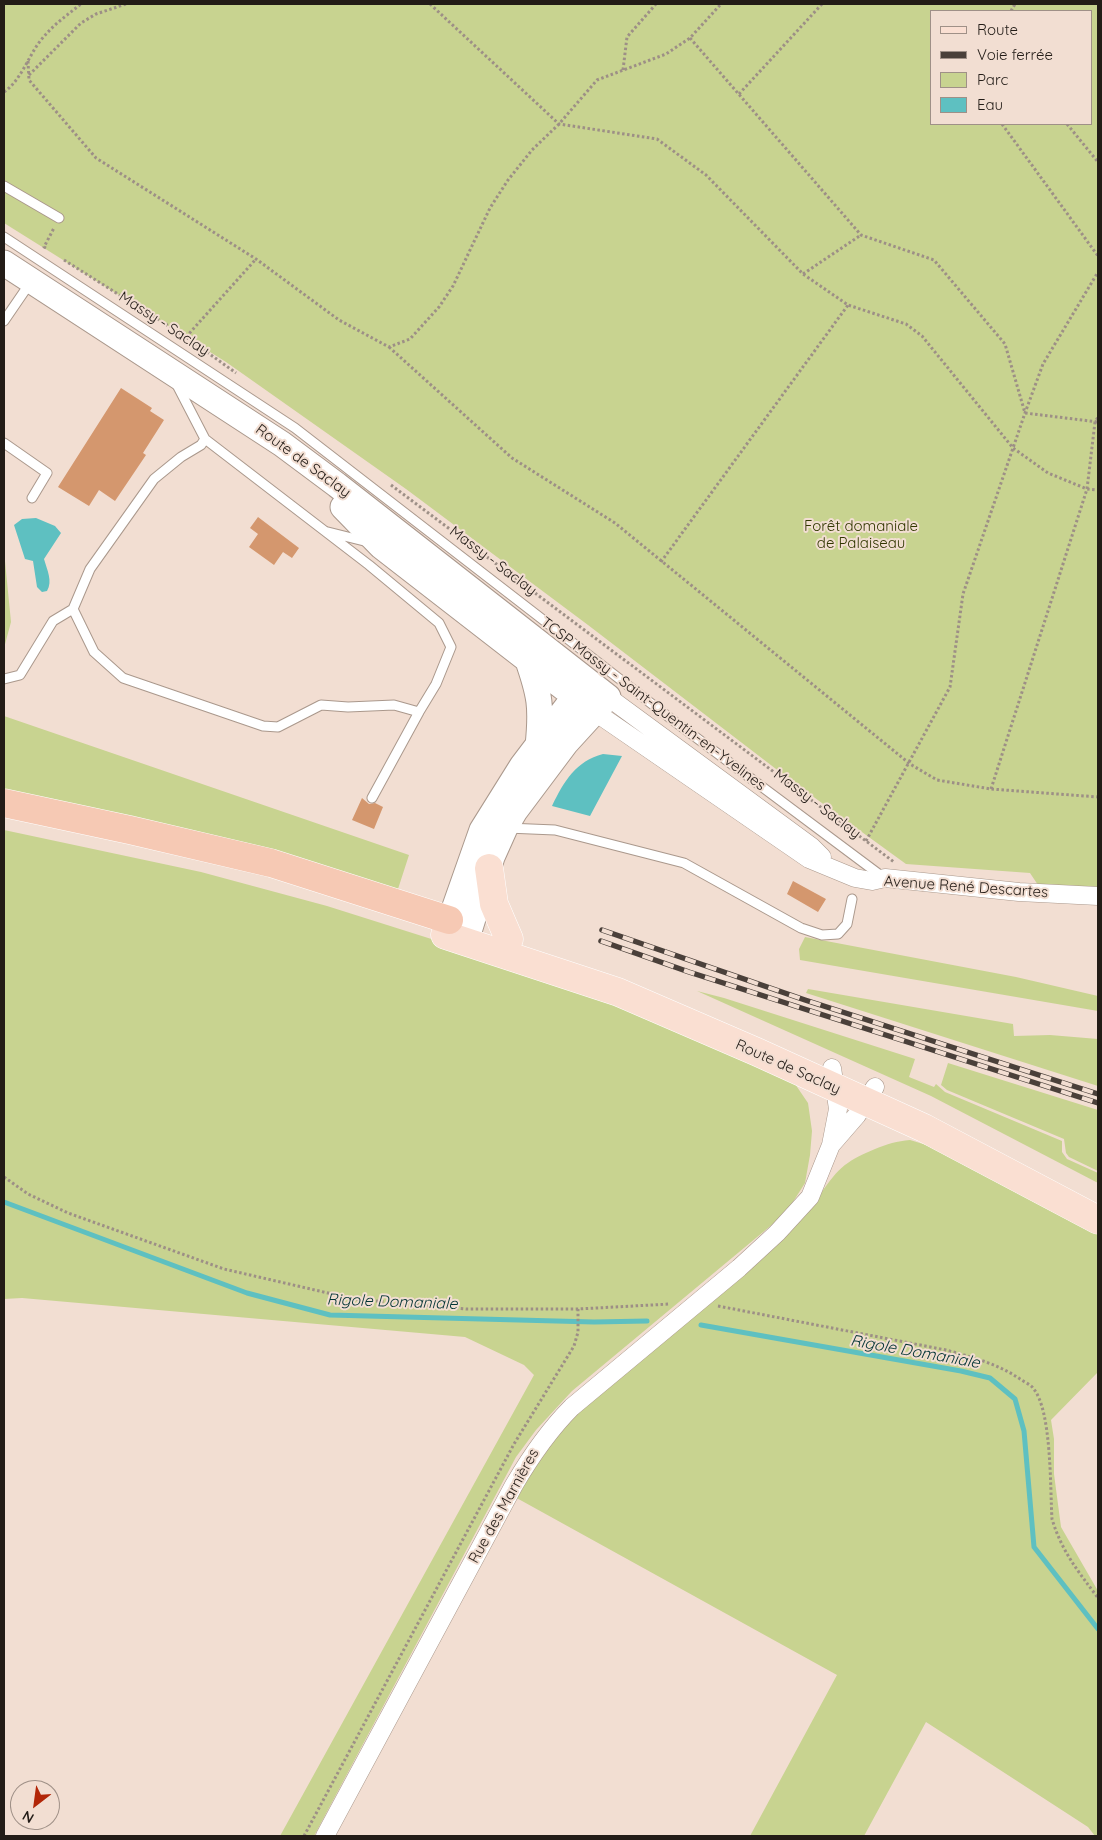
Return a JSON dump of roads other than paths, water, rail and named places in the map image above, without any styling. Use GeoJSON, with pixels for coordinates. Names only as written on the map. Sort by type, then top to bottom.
{"type":"FeatureCollection","features":[{"type":"Feature","properties":{"kind":"highway"},"geometry":{"type":"LineString","coordinates":[[4,803],[271,863],[458,931]]}},
{"type":"Feature","properties":{"kind":"highway"},"geometry":{"type":"LineString","coordinates":[[4,820],[200,861],[458,931]]}},
{"type":"Feature","properties":{"kind":"main road","name":"Route de Saclay"},"geometry":{"type":"LineString","coordinates":[[4,263],[172,359],[337,485],[601,704]]}},
{"type":"Feature","properties":{"kind":"main road"},"geometry":{"type":"LineString","coordinates":[[282,444],[381,546],[527,658],[581,689],[522,766],[482,830],[458,931]]}},
{"type":"Feature","properties":{"kind":"main road"},"geometry":{"type":"LineString","coordinates":[[527,658],[540,701],[541,718],[538,746]]}},
{"type":"Feature","properties":{"kind":"main road"},"geometry":{"type":"LineString","coordinates":[[458,931],[515,810],[566,743],[601,704]]}},
{"type":"Feature","properties":{"kind":"main road"},"geometry":{"type":"LineString","coordinates":[[488,868],[494,904],[510,939]]}},
{"type":"Feature","properties":{"kind":"main road","name":"Route de Saclay"},"geometry":{"type":"LineString","coordinates":[[458,931],[510,939],[742,1027],[833,1078]]}},
{"type":"Feature","properties":{"kind":"main road","name":"Route de Saclay"},"geometry":{"type":"LineString","coordinates":[[458,931],[535,966],[618,992],[833,1078],[870,1095],[980,1136],[1098,1198]]}},
{"type":"Feature","properties":{"kind":"main road","name":"Route de Saclay"},"geometry":{"type":"LineString","coordinates":[[870,1095],[924,1128],[1098,1220]]}},
{"type":"Feature","properties":{"kind":"street","name":"Avenue René Descartes"},"geometry":{"type":"LineString","coordinates":[[601,704],[812,847],[835,870],[855,878],[872,881],[885,878],[1019,892],[1098,896]]}},
{"type":"Feature","properties":{"kind":"street","name":"Rue des Marnières"},"geometry":{"type":"LineString","coordinates":[[326,1836],[514,1485],[537,1446],[572,1407],[719,1285],[791,1220],[810,1197],[831,1145],[838,1109],[833,1078]]}},
{"type":"Feature","properties":{"kind":"street","name":"Rue des Marnières"},"geometry":{"type":"LineString","coordinates":[[831,1145],[870,1095]]}},
{"type":"Feature","properties":{"kind":"lane"},"geometry":{"type":"LineString","coordinates":[[4,186],[59,218]]}},
{"type":"Feature","properties":{"kind":"lane","name":"TCSP Massy - Saint-Quentin-en-Yvelines"},"geometry":{"type":"LineString","coordinates":[[4,237],[172,359],[295,428],[662,712],[885,878]]}},
{"type":"Feature","properties":{"kind":"lane"},"geometry":{"type":"LineString","coordinates":[[4,321],[31,280]]}},
{"type":"Feature","properties":{"kind":"lane"},"geometry":{"type":"LineString","coordinates":[[172,359],[205,439],[439,623],[451,647],[436,684],[418,712],[372,798]]}},
{"type":"Feature","properties":{"kind":"lane"},"geometry":{"type":"LineString","coordinates":[[4,679],[20,675],[53,621],[72,608],[90,569],[154,479],[181,457],[201,445],[205,439]]}},
{"type":"Feature","properties":{"kind":"lane"},"geometry":{"type":"LineString","coordinates":[[4,443],[47,473],[32,498]]}},
{"type":"Feature","properties":{"kind":"lane"},"geometry":{"type":"LineString","coordinates":[[323,530],[381,546]]}},
{"type":"Feature","properties":{"kind":"lane"},"geometry":{"type":"LineString","coordinates":[[72,608],[94,652],[124,678],[263,726],[278,727],[321,705],[348,708],[394,704],[418,712]]}},
{"type":"Feature","properties":{"kind":"lane"},"geometry":{"type":"LineString","coordinates":[[505,828],[555,830],[684,863],[801,928],[822,935],[838,934],[847,924],[852,899]]}},
{"type":"Feature","properties":{"kind":"water"},"geometry":{"type":"Polygon","coordinates":[[[36,518],[55,526],[61,533],[44,559],[49,575],[49,587],[47,591],[42,592],[37,587],[33,561],[25,559],[14,525],[22,519],[36,518]]]}},
{"type":"Feature","properties":{"kind":"water"},"geometry":{"type":"Polygon","coordinates":[[[603,754],[622,756],[590,816],[552,806],[561,788],[572,773],[585,762],[603,754]]]}},
{"type":"Feature","properties":{"kind":"waterway","name":"Rigole Domaniale"},"geometry":{"type":"LineString","coordinates":[[4,1202],[247,1293],[330,1315],[594,1322],[647,1321]]}},
{"type":"Feature","properties":{"kind":"waterway","name":"Rigole Domaniale"},"geometry":{"type":"LineString","coordinates":[[701,1325],[961,1371],[990,1378],[1015,1399],[1024,1431],[1034,1547],[1098,1629]]}},
{"type":"Feature","properties":{"kind":"railway"},"geometry":{"type":"LineString","coordinates":[[602,930],[805,1000],[1098,1094]]}},
{"type":"Feature","properties":{"kind":"railway"},"geometry":{"type":"LineString","coordinates":[[601,941],[689,972],[1098,1103]]}},
{"type":"Feature","properties":{"kind":"park label","name":"Forêt domaniale de Palaiseau"},"geometry":{"type":"Point","coordinates":[861,534]}}]}
